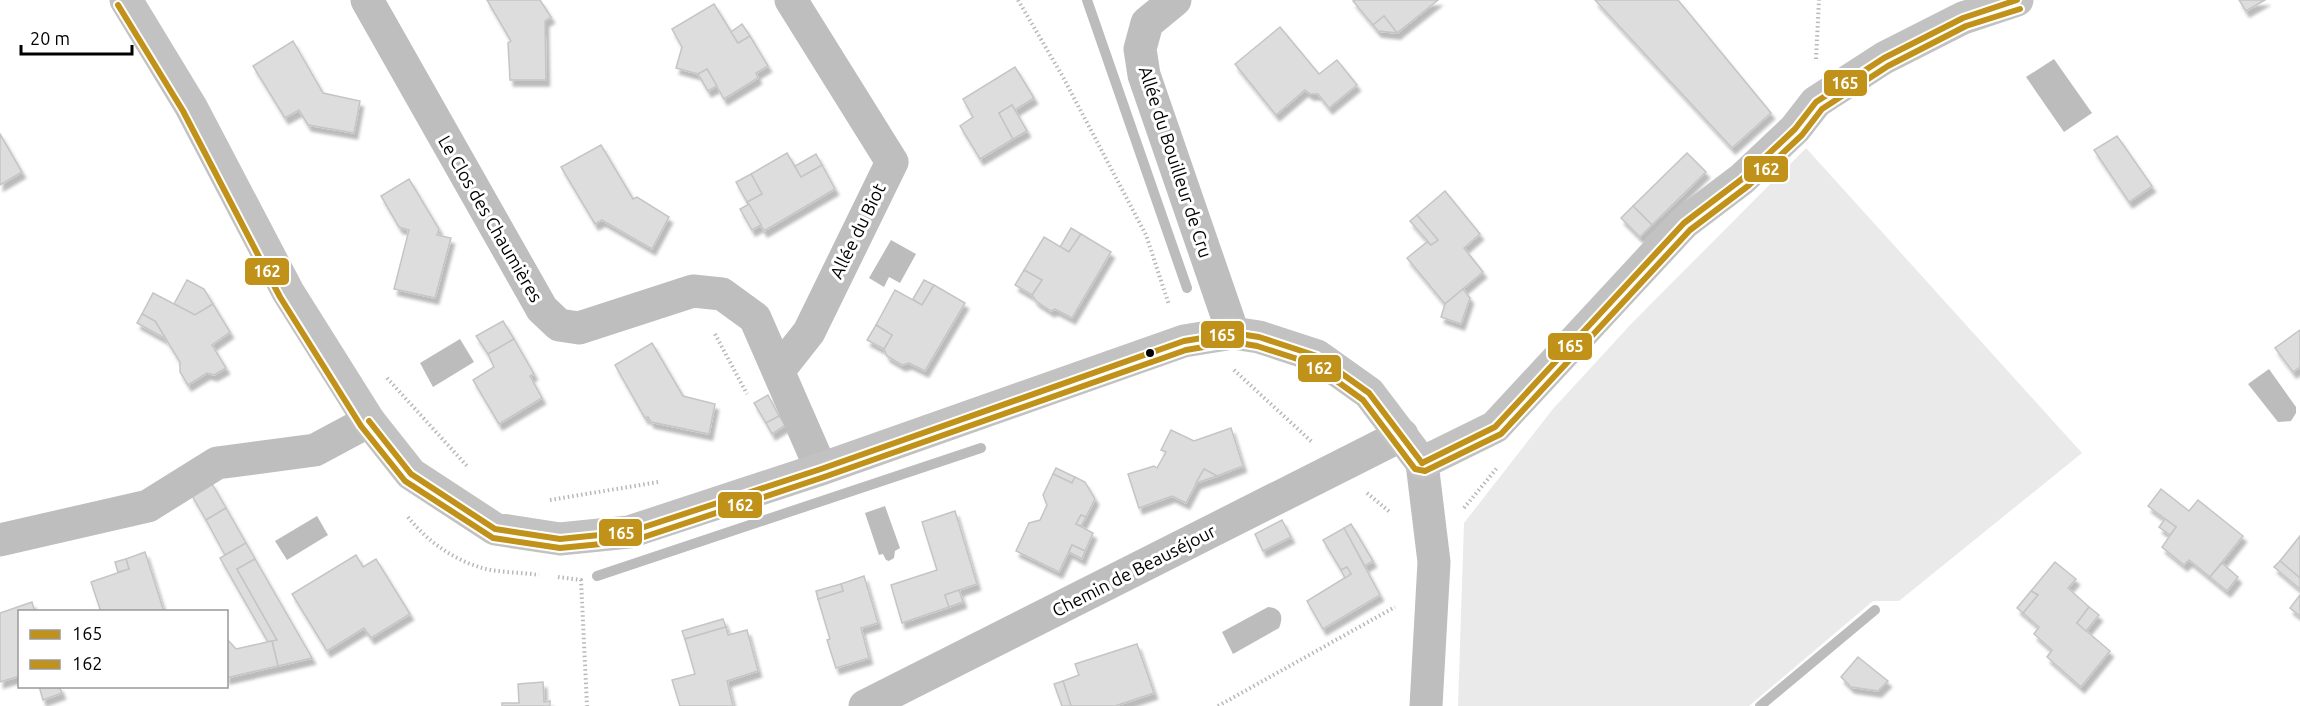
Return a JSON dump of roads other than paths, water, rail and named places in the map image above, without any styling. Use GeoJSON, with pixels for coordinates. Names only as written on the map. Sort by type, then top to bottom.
{"type":"FeatureCollection","features":[{"type":"Feature","properties":{"kind":"street"},"geometry":{"type":"LineString","coordinates":[[126,0],[191,107],[288,292],[369,421],[411,474],[495,529],[560,538],[629,532],[821,469],[1184,341],[1233,333],[1317,356],[1368,393],[1422,463],[1434,562],[1426,706]]}},
{"type":"Feature","properties":{"kind":"street","name":"Le Clos des Chaumières"},"geometry":{"type":"LineString","coordinates":[[367,0],[542,309],[559,325],[579,327],[693,291],[722,294],[755,318],[779,370]]}},
{"type":"Feature","properties":{"kind":"street","name":"Allée du Biot"},"geometry":{"type":"LineString","coordinates":[[779,370],[809,332],[892,162],[790,0]]}},
{"type":"Feature","properties":{"kind":"street","name":"Allée du Bouilleur de Cru"},"geometry":{"type":"LineString","coordinates":[[1175,0],[1147,23],[1140,49],[1144,75],[1233,333]]}},
{"type":"Feature","properties":{"kind":"street"},"geometry":{"type":"LineString","coordinates":[[1422,463],[1495,427],[1684,223],[1748,173],[1795,129],[1816,102],[1894,53],[1963,18],[2017,0]]}},
{"type":"Feature","properties":{"kind":"street"},"geometry":{"type":"LineString","coordinates":[[779,370],[821,469]]}},
{"type":"Feature","properties":{"kind":"street"},"geometry":{"type":"LineString","coordinates":[[0,540],[148,506],[217,463],[315,450],[369,421]]}},
{"type":"Feature","properties":{"kind":"street","name":"Chemin de Beauséjour"},"geometry":{"type":"LineString","coordinates":[[865,706],[1402,435]]}},
{"type":"Feature","properties":{"kind":"waterway"},"geometry":{"type":"LineString","coordinates":[[1087,0],[1187,288]]}},
{"type":"Feature","properties":{"kind":"waterway"},"geometry":{"type":"LineString","coordinates":[[597,576],[981,448]]}},
{"type":"Feature","properties":{"kind":"waterway"},"geometry":{"type":"LineString","coordinates":[[1760,706],[1875,610]]}}]}
